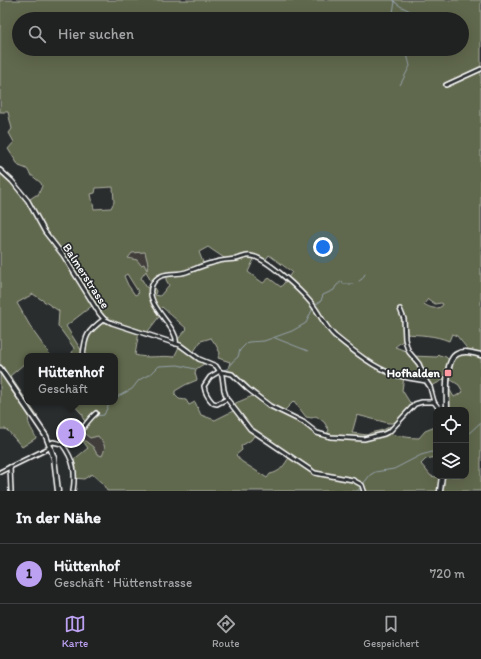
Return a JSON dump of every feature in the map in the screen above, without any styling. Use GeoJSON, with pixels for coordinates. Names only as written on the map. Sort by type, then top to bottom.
{"type":"FeatureCollection","features":[{"type":"Feature","properties":{"kind":"main road"},"geometry":{"type":"LineString","coordinates":[[447,407],[449,365],[451,358],[461,352],[481,355]]}},
{"type":"Feature","properties":{"kind":"main road"},"geometry":{"type":"LineString","coordinates":[[0,368],[24,399]]}},
{"type":"Feature","properties":{"kind":"main road"},"geometry":{"type":"LineString","coordinates":[[28,405],[50,445],[56,467],[58,491]]}},
{"type":"Feature","properties":{"kind":"main road"},"geometry":{"type":"LineString","coordinates":[[440,491],[442,479]]}},
{"type":"Feature","properties":{"kind":"street"},"geometry":{"type":"LineString","coordinates":[[446,85],[481,69]]}},
{"type":"Feature","properties":{"kind":"street","name":"Balmerstrasse"},"geometry":{"type":"LineString","coordinates":[[0,170],[12,181],[22,194],[45,232],[104,319],[182,346],[199,359],[216,366],[220,371],[232,374],[270,406],[303,422],[317,433],[331,437],[364,439],[384,434],[390,430],[415,404],[422,402],[434,402]]}},
{"type":"Feature","properties":{"kind":"street"},"geometry":{"type":"LineString","coordinates":[[176,344],[176,336],[161,314],[151,295],[152,285],[158,277],[185,272],[213,262],[251,256],[264,262],[288,280],[310,301],[332,332],[364,358],[387,372],[426,381]]}},
{"type":"Feature","properties":{"kind":"street"},"geometry":{"type":"LineString","coordinates":[[400,308],[404,319],[407,347],[409,352],[419,364],[432,393],[434,402],[438,407]]}},
{"type":"Feature","properties":{"kind":"street"},"geometry":{"type":"LineString","coordinates":[[84,353],[87,335],[95,325],[104,319]]}},
{"type":"Feature","properties":{"kind":"street"},"geometry":{"type":"LineString","coordinates":[[227,399],[217,404],[213,403],[205,390],[204,386],[210,377],[220,371],[227,399],[250,429],[315,473],[353,480],[362,485],[364,491]]}},
{"type":"Feature","properties":{"kind":"street"},"geometry":{"type":"LineString","coordinates":[[0,472],[39,453],[53,442],[62,444],[74,438],[96,413]]}},
{"type":"Feature","properties":{"kind":"street"},"geometry":{"type":"LineString","coordinates":[[62,444],[71,457],[73,464],[73,491]]}},
{"type":"Feature","properties":{"kind":"street"},"geometry":{"type":"LineString","coordinates":[[10,467],[11,491]]}},
{"type":"Feature","properties":{"kind":"shaded area"},"geometry":{"type":"Polygon","coordinates":[[[145,252],[148,264],[147,271],[141,265],[127,258],[132,253],[145,252]]]}},
{"type":"Feature","properties":{"kind":"shaded area"},"geometry":{"type":"Polygon","coordinates":[[[85,435],[90,438],[98,435],[104,444],[105,450],[102,456],[96,454],[93,447],[84,440],[85,435]]]}},
{"type":"Feature","properties":{"kind":"green space"},"geometry":{"type":"Polygon","coordinates":[[[0,0],[481,0],[481,491],[107,491],[103,484],[92,474],[84,479],[74,478],[72,461],[88,448],[82,440],[93,447],[97,454],[102,456],[105,447],[98,436],[90,438],[81,431],[86,422],[83,419],[83,415],[74,405],[118,405],[118,353],[83,353],[72,353],[74,348],[58,326],[59,311],[33,294],[17,303],[33,331],[49,353],[24,353],[24,364],[10,376],[24,396],[24,405],[30,405],[38,417],[36,419],[31,413],[29,416],[28,419],[30,426],[36,438],[22,447],[8,431],[5,429],[0,429],[0,170],[27,201],[38,195],[42,186],[41,183],[30,174],[27,169],[19,166],[8,149],[14,142],[9,133],[12,129],[8,112],[0,112],[0,0]],[[113,187],[96,188],[95,193],[91,194],[94,209],[111,208],[114,202],[113,187]],[[208,247],[199,252],[204,265],[227,260],[208,247]],[[145,252],[132,253],[128,258],[137,260],[141,265],[144,264],[147,270],[148,264],[145,252]],[[269,255],[264,262],[255,257],[248,272],[263,283],[269,278],[281,287],[292,272],[269,255]],[[146,271],[141,278],[147,288],[152,285],[156,291],[155,295],[160,296],[169,285],[166,280],[166,275],[160,276],[154,282],[151,282],[146,271]],[[127,274],[124,276],[135,295],[139,293],[127,274]],[[428,299],[424,304],[428,307],[438,308],[443,304],[435,304],[428,299]],[[93,305],[66,326],[83,353],[87,335],[103,319],[93,305]],[[162,307],[159,310],[161,314],[146,334],[139,332],[135,355],[145,357],[174,357],[180,345],[176,344],[177,340],[187,329],[162,307]],[[405,334],[405,339],[395,347],[409,352],[412,356],[437,357],[439,355],[446,357],[450,361],[454,355],[470,352],[457,336],[452,334],[449,341],[433,336],[405,334]],[[211,338],[201,341],[192,354],[207,362],[196,369],[195,373],[197,380],[175,391],[175,395],[179,399],[186,400],[189,405],[195,402],[201,415],[215,420],[235,410],[231,405],[255,395],[236,377],[227,372],[230,362],[218,358],[220,353],[211,338]],[[447,373],[443,380],[430,387],[427,383],[404,377],[402,390],[412,406],[397,423],[388,423],[357,415],[352,433],[367,435],[372,432],[384,430],[390,426],[393,428],[388,433],[403,437],[419,438],[425,431],[433,428],[433,458],[426,459],[421,464],[433,476],[433,479],[469,479],[469,407],[447,407],[448,387],[454,397],[463,392],[459,385],[448,378],[447,373]],[[294,401],[283,412],[303,422],[317,433],[326,436],[329,430],[324,422],[316,416],[312,418],[306,417],[294,401]],[[256,433],[251,440],[241,446],[242,450],[236,455],[241,461],[267,478],[270,474],[277,472],[282,468],[290,456],[256,433]]]}},
{"type":"Feature","properties":{"kind":"waterway"},"geometry":{"type":"LineString","coordinates":[[393,0],[395,2],[393,12]]}},
{"type":"Feature","properties":{"kind":"waterway"},"geometry":{"type":"LineString","coordinates":[[395,2],[412,12]]}},
{"type":"Feature","properties":{"kind":"waterway"},"geometry":{"type":"LineString","coordinates":[[400,85],[410,66],[408,56]]}},
{"type":"Feature","properties":{"kind":"waterway"},"geometry":{"type":"LineString","coordinates":[[359,281],[365,274]]}},
{"type":"Feature","properties":{"kind":"waterway"},"geometry":{"type":"LineString","coordinates":[[315,305],[321,301],[323,295],[334,290],[342,281],[343,284],[353,284]]}},
{"type":"Feature","properties":{"kind":"waterway"},"geometry":{"type":"LineString","coordinates":[[224,370],[229,368],[232,362],[238,357],[240,350],[248,342],[264,341],[292,331],[306,323],[313,308]]}},
{"type":"Feature","properties":{"kind":"waterway"},"geometry":{"type":"LineString","coordinates":[[275,338],[308,351]]}},
{"type":"Feature","properties":{"kind":"waterway"},"geometry":{"type":"LineString","coordinates":[[118,396],[132,389],[139,380],[152,373],[159,366],[178,365],[195,369]]}},
{"type":"Feature","properties":{"kind":"waterway"},"geometry":{"type":"LineString","coordinates":[[90,422],[96,416],[104,415],[109,405]]}},
{"type":"Feature","properties":{"kind":"waterway"},"geometry":{"type":"LineString","coordinates":[[469,433],[481,422]]}},
{"type":"Feature","properties":{"kind":"waterway"},"geometry":{"type":"LineString","coordinates":[[364,483],[370,475],[375,472],[394,469],[421,455],[433,452]]}},
{"type":"Feature","properties":{"kind":"waterway"},"geometry":{"type":"LineString","coordinates":[[357,491],[360,488]]}},
{"type":"Feature","properties":{"kind":"place","name":"Hofhalden"},"geometry":{"type":"Point","coordinates":[448,373]}},
{"type":"Feature","properties":{"kind":"place","name":"Hüttenhof"},"geometry":{"type":"Point","coordinates":[71,433]}}]}
